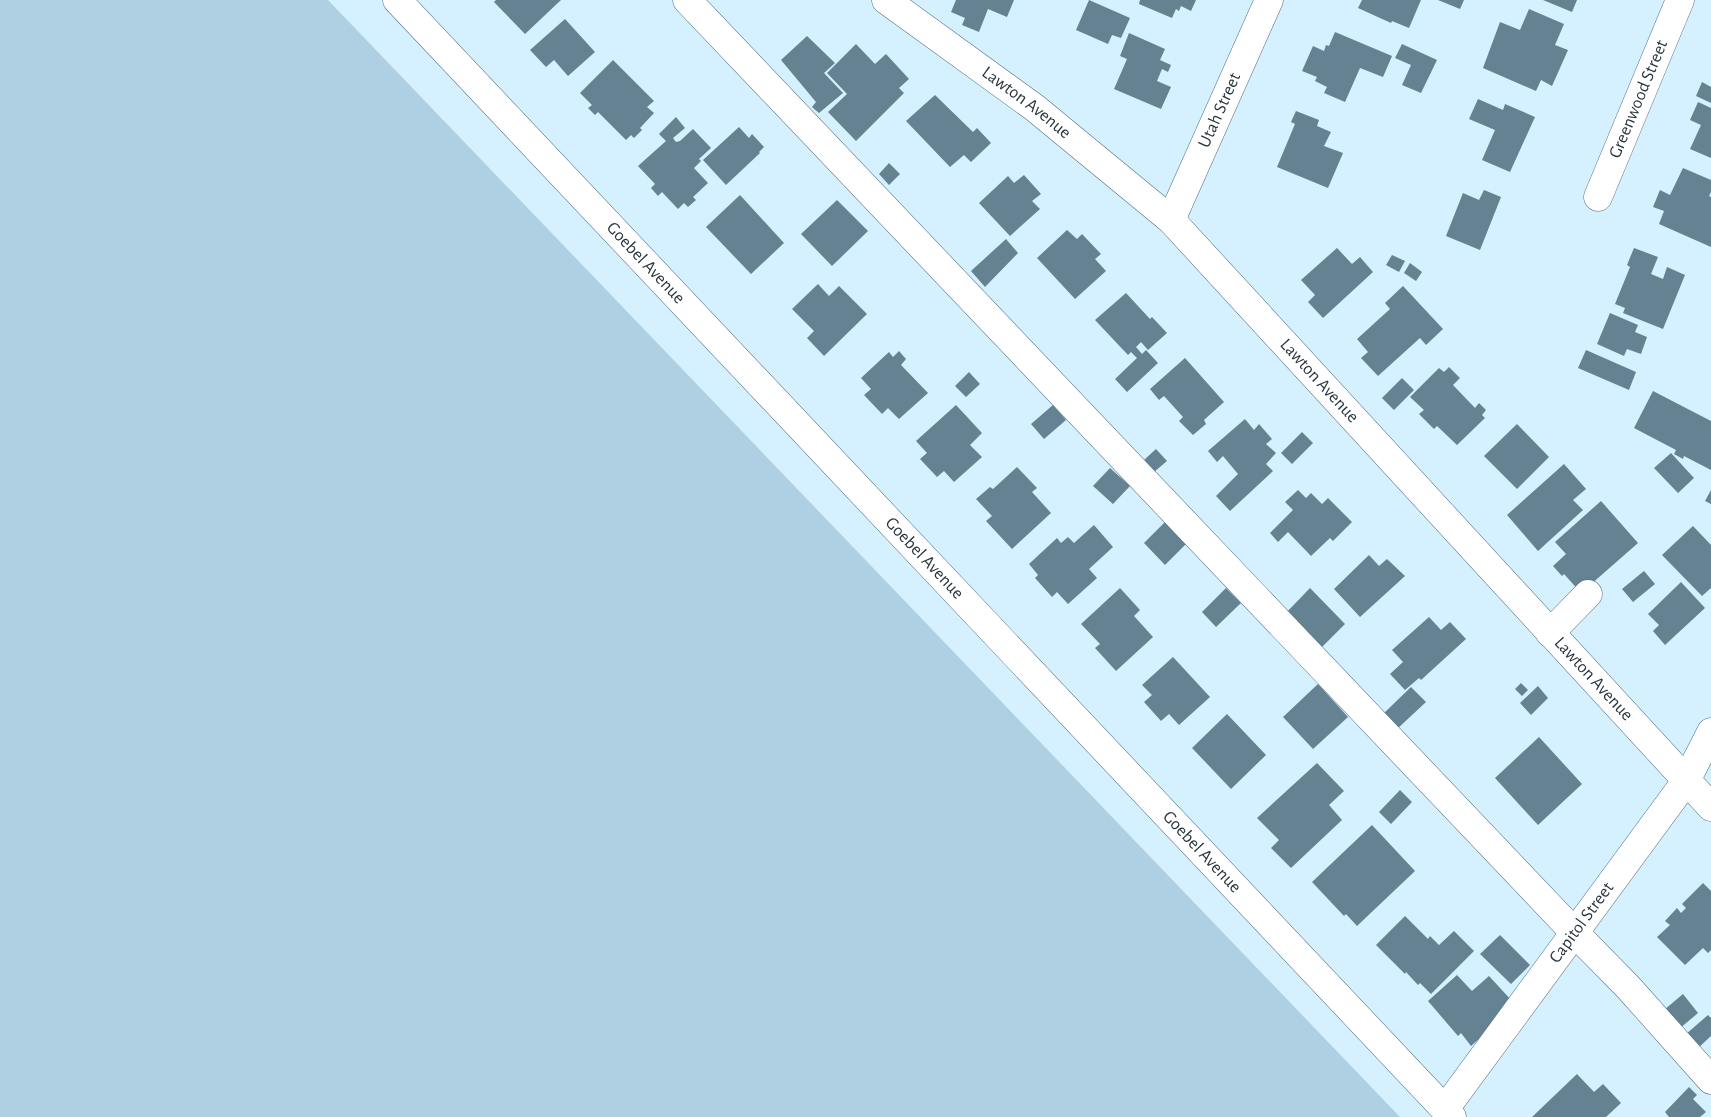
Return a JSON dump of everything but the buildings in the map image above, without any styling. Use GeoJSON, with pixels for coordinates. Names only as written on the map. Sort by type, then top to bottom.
{"type":"FeatureCollection","features":[{"type":"Feature","properties":{"kind":"street","name":"Goebel Avenue"},"geometry":{"type":"LineString","coordinates":[[399,0],[1448,1113]]}},
{"type":"Feature","properties":{"kind":"street"},"geometry":{"type":"LineString","coordinates":[[687,0],[1628,987],[1711,1080]]}},
{"type":"Feature","properties":{"kind":"street","name":"Lawton Avenue"},"geometry":{"type":"LineString","coordinates":[[886,0],[1036,108],[1171,220],[1711,807]]}},
{"type":"Feature","properties":{"kind":"street","name":"Utah Street"},"geometry":{"type":"LineString","coordinates":[[1171,220],[1269,0]]}},
{"type":"Feature","properties":{"kind":"street","name":"Greenwood Street"},"geometry":{"type":"LineString","coordinates":[[1598,197],[1680,0]]}},
{"type":"Feature","properties":{"kind":"street"},"geometry":{"type":"LineString","coordinates":[[1550,632],[1588,594]]}},
{"type":"Feature","properties":{"kind":"street","name":"Capitol Street"},"geometry":{"type":"LineString","coordinates":[[1448,1113],[1574,932],[1686,781],[1711,732]]}},
{"type":"Feature","properties":{"kind":"shaded area"},"geometry":{"type":"Polygon","coordinates":[[[0,0],[328,0],[1400,1117],[0,1117],[0,0]]]}}]}
